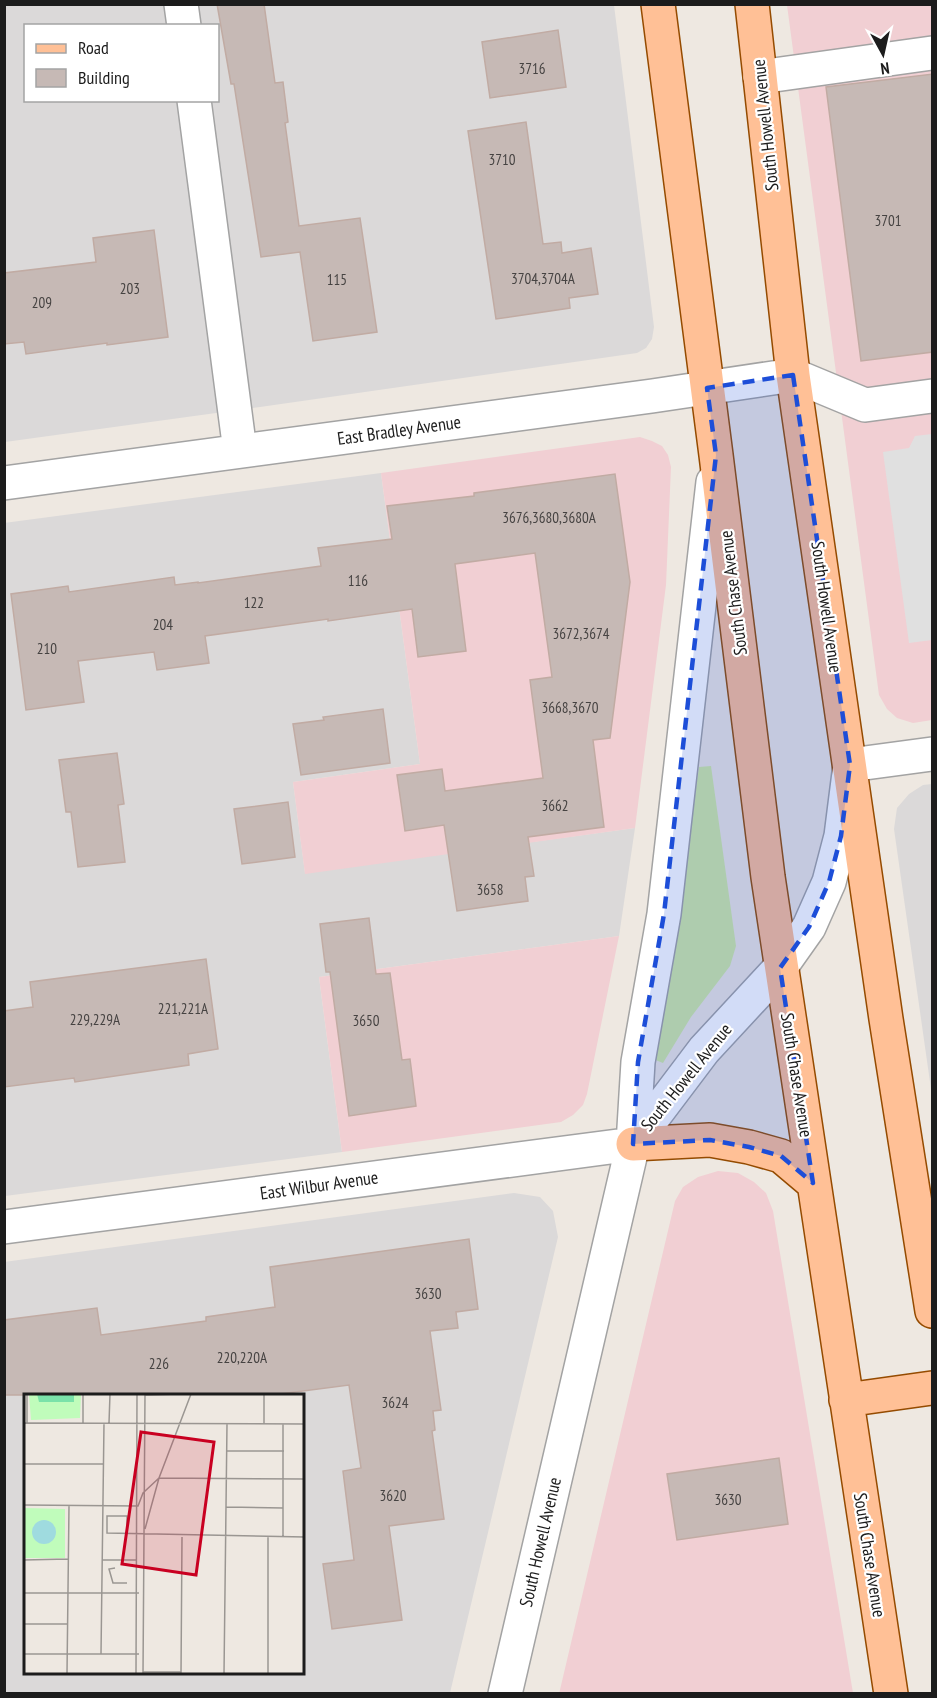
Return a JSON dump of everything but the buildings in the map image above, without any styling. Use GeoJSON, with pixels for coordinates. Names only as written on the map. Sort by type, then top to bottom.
{"type":"FeatureCollection","features":[{"type":"Feature","properties":{"kind":"main road","name":"South Howell Avenue"},"geometry":{"type":"LineString","coordinates":[[658,4],[716,455]]}},
{"type":"Feature","properties":{"kind":"main road","name":"South Howell Avenue"},"geometry":{"type":"LineString","coordinates":[[752,4],[793,375],[850,765]]}},
{"type":"Feature","properties":{"kind":"main road","name":"South Chase Avenue"},"geometry":{"type":"LineString","coordinates":[[716,455],[780,968],[891,1694]]}},
{"type":"Feature","properties":{"kind":"main road"},"geometry":{"type":"LineString","coordinates":[[850,765],[886,1019],[933,1311]]}},
{"type":"Feature","properties":{"kind":"main road"},"geometry":{"type":"LineString","coordinates":[[633,1144],[710,1140],[749,1147],[781,1156],[813,1183]]}},
{"type":"Feature","properties":{"kind":"main road"},"geometry":{"type":"LineString","coordinates":[[846,1400],[933,1388]]}},
{"type":"Feature","properties":{"kind":"street"},"geometry":{"type":"LineString","coordinates":[[181,4],[184,24]]}},
{"type":"Feature","properties":{"kind":"street"},"geometry":{"type":"LineString","coordinates":[[760,77],[933,53]]}},
{"type":"Feature","properties":{"kind":"street"},"geometry":{"type":"LineString","coordinates":[[194,102],[240,452]]}},
{"type":"Feature","properties":{"kind":"street"},"geometry":{"type":"LineString","coordinates":[[793,375],[865,405],[933,396]]}},
{"type":"Feature","properties":{"kind":"street","name":"East Bradley Avenue"},"geometry":{"type":"LineString","coordinates":[[4,483],[793,375]]}},
{"type":"Feature","properties":{"kind":"street","name":"South Howell Avenue"},"geometry":{"type":"LineString","coordinates":[[504,1694],[633,1144],[638,1062],[664,914],[716,455]]}},
{"type":"Feature","properties":{"kind":"street"},"geometry":{"type":"LineString","coordinates":[[850,765],[933,754]]}},
{"type":"Feature","properties":{"kind":"street","name":"South Howell Avenue"},"geometry":{"type":"LineString","coordinates":[[633,1144],[704,1050],[780,968],[809,927],[829,882],[841,836],[850,765]]}},
{"type":"Feature","properties":{"kind":"street","name":"East Wilbur Avenue"},"geometry":{"type":"LineString","coordinates":[[4,1227],[633,1144]]}},
{"type":"Feature","properties":{"kind":"highlighted area"},"geometry":{"type":"Polygon","coordinates":[[[793,375],[850,765],[841,836],[829,882],[809,927],[780,968],[813,1183],[781,1156],[749,1147],[710,1140],[633,1144],[638,1062],[664,914],[716,455],[707,388],[793,375]]]}},
{"type":"Feature","properties":{"kind":"shaded area"},"geometry":{"type":"Polygon","coordinates":[[[4,5],[614,5],[654,327],[652,339],[646,348],[637,353],[5,442],[4,5]]]}},
{"type":"Feature","properties":{"kind":"shaded area"},"geometry":{"type":"Polygon","coordinates":[[[787,5],[932,5],[932,720],[913,723],[897,718],[887,709],[879,695],[787,5]]]}},
{"type":"Feature","properties":{"kind":"shaded area"},"geometry":{"type":"Polygon","coordinates":[[[932,434],[932,640],[909,643],[883,452],[909,448],[915,436],[932,434]]]}},
{"type":"Feature","properties":{"kind":"shaded area"},"geometry":{"type":"Polygon","coordinates":[[[640,437],[662,446],[668,455],[671,467],[666,585],[635,828],[305,874],[293,782],[420,764],[381,473],[640,437]]]}},
{"type":"Feature","properties":{"kind":"shaded area"},"geometry":{"type":"Polygon","coordinates":[[[381,473],[420,764],[293,782],[305,873],[635,828],[619,936],[319,977],[342,1152],[5,1196],[4,523],[381,473]]]}},
{"type":"Feature","properties":{"kind":"shaded area"},"geometry":{"type":"Polygon","coordinates":[[[932,784],[932,1096],[894,829],[897,808],[909,794],[923,785],[932,784]]]}},
{"type":"Feature","properties":{"kind":"shaded area"},"geometry":{"type":"Polygon","coordinates":[[[619,936],[587,1094],[583,1105],[573,1115],[561,1122],[342,1152],[319,977],[619,936]]]}},
{"type":"Feature","properties":{"kind":"shaded area"},"geometry":{"type":"Polygon","coordinates":[[[718,1171],[738,1173],[754,1182],[766,1193],[773,1211],[853,1693],[559,1694],[675,1201],[683,1187],[698,1177],[718,1171]]]}},
{"type":"Feature","properties":{"kind":"shaded area"},"geometry":{"type":"Polygon","coordinates":[[[514,1193],[540,1197],[553,1211],[558,1237],[450,1693],[5,1693],[4,1262],[514,1193]]]}},
{"type":"Feature","properties":{"kind":"green space"},"geometry":{"type":"Polygon","coordinates":[[[711,766],[736,946],[730,966],[691,1017],[663,1063],[653,1059],[666,998],[699,767],[711,766]]]}}]}
